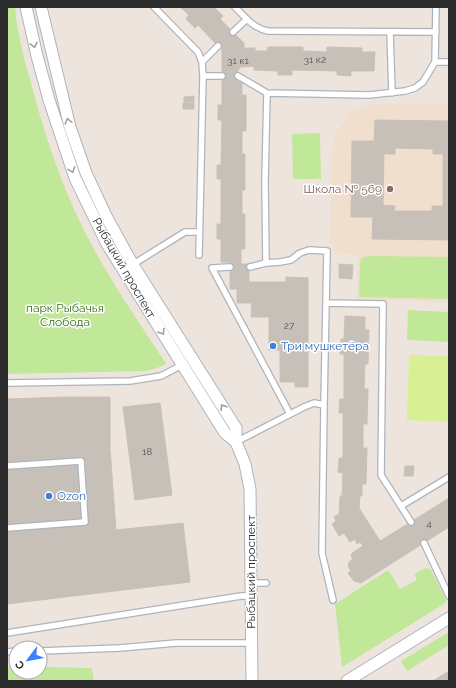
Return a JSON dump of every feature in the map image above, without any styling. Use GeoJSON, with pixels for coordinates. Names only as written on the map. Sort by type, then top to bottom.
{"type":"FeatureCollection","features":[{"type":"Feature","properties":{"kind":"street","name":"Рыбацкий проспект"},"geometry":{"type":"LineString","coordinates":[[26,7],[49,100],[66,154],[75,178],[96,223],[224,433],[236,442]]}},
{"type":"Feature","properties":{"kind":"street","name":"Рыбацкий проспект"},"geometry":{"type":"LineString","coordinates":[[41,7],[70,127],[86,173],[110,224],[236,428],[236,442],[245,464],[250,489],[252,681]]}},
{"type":"Feature","properties":{"kind":"street"},"geometry":{"type":"LineString","coordinates":[[182,365],[192,358]]}},
{"type":"Feature","properties":{"kind":"street"},"geometry":{"type":"LineString","coordinates":[[347,681],[449,618]]}},
{"type":"Feature","properties":{"kind":"lane"},"geometry":{"type":"LineString","coordinates":[[154,7],[198,52],[202,62],[203,76],[199,255]]}},
{"type":"Feature","properties":{"kind":"lane"},"geometry":{"type":"LineString","coordinates":[[235,7],[260,29],[268,31],[436,32]]}},
{"type":"Feature","properties":{"kind":"lane"},"geometry":{"type":"LineString","coordinates":[[238,76],[267,93],[369,95],[392,93],[414,88],[423,82],[435,62],[436,7]]}},
{"type":"Feature","properties":{"kind":"lane"},"geometry":{"type":"LineString","coordinates":[[233,32],[247,19]]}},
{"type":"Feature","properties":{"kind":"lane"},"geometry":{"type":"LineString","coordinates":[[390,32],[392,93]]}},
{"type":"Feature","properties":{"kind":"lane"},"geometry":{"type":"LineString","coordinates":[[202,62],[218,46]]}},
{"type":"Feature","properties":{"kind":"lane"},"geometry":{"type":"LineString","coordinates":[[435,62],[449,62]]}},
{"type":"Feature","properties":{"kind":"lane"},"geometry":{"type":"LineString","coordinates":[[203,76],[222,76]]}},
{"type":"Feature","properties":{"kind":"lane"},"geometry":{"type":"LineString","coordinates":[[266,263],[265,181],[267,93]]}},
{"type":"Feature","properties":{"kind":"lane"},"geometry":{"type":"LineString","coordinates":[[124,271],[185,232],[199,232]]}},
{"type":"Feature","properties":{"kind":"lane"},"geometry":{"type":"LineString","coordinates":[[250,268],[266,263],[291,260],[300,253],[310,250],[327,251],[322,547],[326,574],[333,600]]}},
{"type":"Feature","properties":{"kind":"lane"},"geometry":{"type":"LineString","coordinates":[[230,267],[212,268],[290,414]]}},
{"type":"Feature","properties":{"kind":"lane"},"geometry":{"type":"LineString","coordinates":[[326,303],[383,304],[381,476],[411,522]]}},
{"type":"Feature","properties":{"kind":"lane"},"geometry":{"type":"LineString","coordinates":[[7,383],[130,381],[161,376],[182,365]]}},
{"type":"Feature","properties":{"kind":"lane"},"geometry":{"type":"LineString","coordinates":[[236,442],[314,403],[324,405]]}},
{"type":"Feature","properties":{"kind":"lane"},"geometry":{"type":"LineString","coordinates":[[7,466],[81,461],[85,522],[7,528]]}},
{"type":"Feature","properties":{"kind":"lane"},"geometry":{"type":"LineString","coordinates":[[401,506],[449,477]]}},
{"type":"Feature","properties":{"kind":"lane"},"geometry":{"type":"LineString","coordinates":[[424,543],[449,596]]}},
{"type":"Feature","properties":{"kind":"lane"},"geometry":{"type":"LineString","coordinates":[[251,583],[266,583]]}},
{"type":"Feature","properties":{"kind":"lane"},"geometry":{"type":"LineString","coordinates":[[7,633],[241,596],[251,596]]}},
{"type":"Feature","properties":{"kind":"lane"},"geometry":{"type":"LineString","coordinates":[[48,651],[120,648],[176,643],[251,643]]}},
{"type":"Feature","properties":{"kind":"shaded area","name":"Школа № 569"},"geometry":{"type":"Polygon","coordinates":[[[449,103],[449,302],[357,299],[357,255],[338,254],[330,242],[333,136],[345,122],[345,114],[374,104],[449,103]]]}},
{"type":"Feature","properties":{"kind":"green space","name":"парк Рыбачья Слобода"},"geometry":{"type":"Polygon","coordinates":[[[7,7],[15,7],[22,47],[37,105],[54,160],[68,195],[84,230],[103,265],[166,364],[157,368],[146,371],[7,374],[7,7]]]}},
{"type":"Feature","properties":{"kind":"green space"},"geometry":{"type":"Polygon","coordinates":[[[320,133],[321,179],[293,179],[292,134],[320,133]]]}},
{"type":"Feature","properties":{"kind":"green space"},"geometry":{"type":"Polygon","coordinates":[[[369,256],[449,257],[449,299],[359,297],[361,258],[369,256]]]}},
{"type":"Feature","properties":{"kind":"green space"},"geometry":{"type":"Polygon","coordinates":[[[408,310],[449,312],[449,342],[407,340],[408,310]]]}},
{"type":"Feature","properties":{"kind":"green space"},"geometry":{"type":"Polygon","coordinates":[[[409,355],[449,356],[449,422],[407,420],[409,355]]]}},
{"type":"Feature","properties":{"kind":"green space"},"geometry":{"type":"Polygon","coordinates":[[[427,568],[431,570],[447,602],[342,667],[335,604],[388,570],[400,589],[417,580],[414,574],[427,568]]]}},
{"type":"Feature","properties":{"kind":"green space"},"geometry":{"type":"Polygon","coordinates":[[[449,632],[449,645],[407,671],[401,661],[449,632]]]}},
{"type":"Feature","properties":{"kind":"green space"},"geometry":{"type":"Polygon","coordinates":[[[8,667],[8,680],[48,680],[48,667],[92,668],[94,681],[7,681],[8,667]]]}},
{"type":"Feature","properties":{"kind":"building"},"geometry":{"type":"Polygon","coordinates":[[[180,7],[214,7],[223,16],[220,19],[230,29],[215,43],[198,25],[195,28],[187,20],[186,18],[189,15],[180,7]]]}},
{"type":"Feature","properties":{"kind":"building"},"geometry":{"type":"Polygon","coordinates":[[[230,29],[244,43],[244,48],[255,48],[255,66],[241,67],[238,70],[238,82],[222,82],[222,50],[215,43],[230,29]]]}},
{"type":"Feature","properties":{"kind":"building"},"geometry":{"type":"Polygon","coordinates":[[[268,47],[303,47],[303,51],[327,52],[327,47],[362,48],[362,52],[375,52],[374,71],[351,71],[351,76],[337,75],[337,71],[292,70],[292,75],[278,75],[278,71],[254,70],[255,51],[267,51],[268,47]]]}},
{"type":"Feature","properties":{"kind":"building"},"geometry":{"type":"Polygon","coordinates":[[[222,82],[242,82],[242,95],[246,95],[246,131],[242,131],[242,154],[245,154],[245,190],[242,190],[242,214],[245,214],[245,249],[241,249],[241,262],[221,262],[221,239],[217,239],[217,224],[221,224],[221,179],[217,179],[217,165],[221,165],[222,120],[218,120],[218,105],[222,105],[222,82]]]}},
{"type":"Feature","properties":{"kind":"building"},"geometry":{"type":"Polygon","coordinates":[[[194,96],[194,102],[184,102],[184,97],[194,96]]]}},
{"type":"Feature","properties":{"kind":"building"},"geometry":{"type":"Polygon","coordinates":[[[183,103],[194,103],[194,109],[183,109],[183,103]]]}},
{"type":"Feature","properties":{"kind":"building"},"geometry":{"type":"Polygon","coordinates":[[[375,120],[449,121],[449,240],[372,239],[373,217],[351,217],[352,141],[374,141],[375,120]],[[395,148],[395,154],[384,154],[383,205],[395,206],[394,211],[432,211],[432,206],[443,206],[443,154],[433,154],[433,149],[395,148]]]}},
{"type":"Feature","properties":{"kind":"building"},"geometry":{"type":"Polygon","coordinates":[[[230,262],[249,264],[249,282],[286,282],[286,277],[308,278],[308,387],[295,387],[295,382],[280,382],[280,350],[269,350],[269,317],[251,317],[252,303],[237,303],[237,289],[230,289],[230,262]]]}},
{"type":"Feature","properties":{"kind":"building"},"geometry":{"type":"Polygon","coordinates":[[[339,264],[353,265],[352,279],[339,278],[339,264]]]}},
{"type":"Feature","properties":{"kind":"building"},"geometry":{"type":"Polygon","coordinates":[[[345,316],[365,317],[365,330],[369,330],[368,364],[365,364],[364,389],[368,389],[367,424],[363,424],[363,448],[367,448],[366,484],[362,484],[362,496],[342,496],[343,473],[338,472],[339,458],[343,458],[343,413],[339,413],[340,399],[344,399],[344,354],[340,354],[341,339],[344,339],[345,316]]]}},
{"type":"Feature","properties":{"kind":"building"},"geometry":{"type":"Polygon","coordinates":[[[110,397],[110,448],[116,530],[183,523],[190,582],[7,604],[7,399],[110,397]]]}},
{"type":"Feature","properties":{"kind":"building"},"geometry":{"type":"Polygon","coordinates":[[[160,403],[172,495],[135,500],[123,407],[160,403]]]}},
{"type":"Feature","properties":{"kind":"building"},"geometry":{"type":"Polygon","coordinates":[[[405,466],[414,466],[413,476],[404,476],[405,466]]]}},
{"type":"Feature","properties":{"kind":"building"},"geometry":{"type":"Polygon","coordinates":[[[340,496],[360,496],[359,508],[380,541],[406,525],[419,546],[361,583],[354,581],[348,573],[351,571],[348,566],[349,562],[353,559],[351,556],[352,553],[363,546],[360,542],[357,544],[355,539],[350,542],[344,533],[339,536],[332,524],[336,521],[334,517],[339,514],[340,496]]]}},
{"type":"Feature","properties":{"kind":"building"},"geometry":{"type":"Polygon","coordinates":[[[449,498],[449,527],[419,546],[406,525],[449,498]]]}},
{"type":"Feature","properties":{"kind":"building"},"geometry":{"type":"Polygon","coordinates":[[[449,671],[449,681],[433,681],[449,671]]]}},
{"type":"Feature","properties":{"kind":"place","name":"Школа № 569"},"geometry":{"type":"Point","coordinates":[390,189]}},
{"type":"Feature","properties":{"kind":"place","name":"Три мушкетёра"},"geometry":{"type":"Point","coordinates":[273,346]}},
{"type":"Feature","properties":{"kind":"place","name":"Ozon"},"geometry":{"type":"Point","coordinates":[49,496]}}]}
